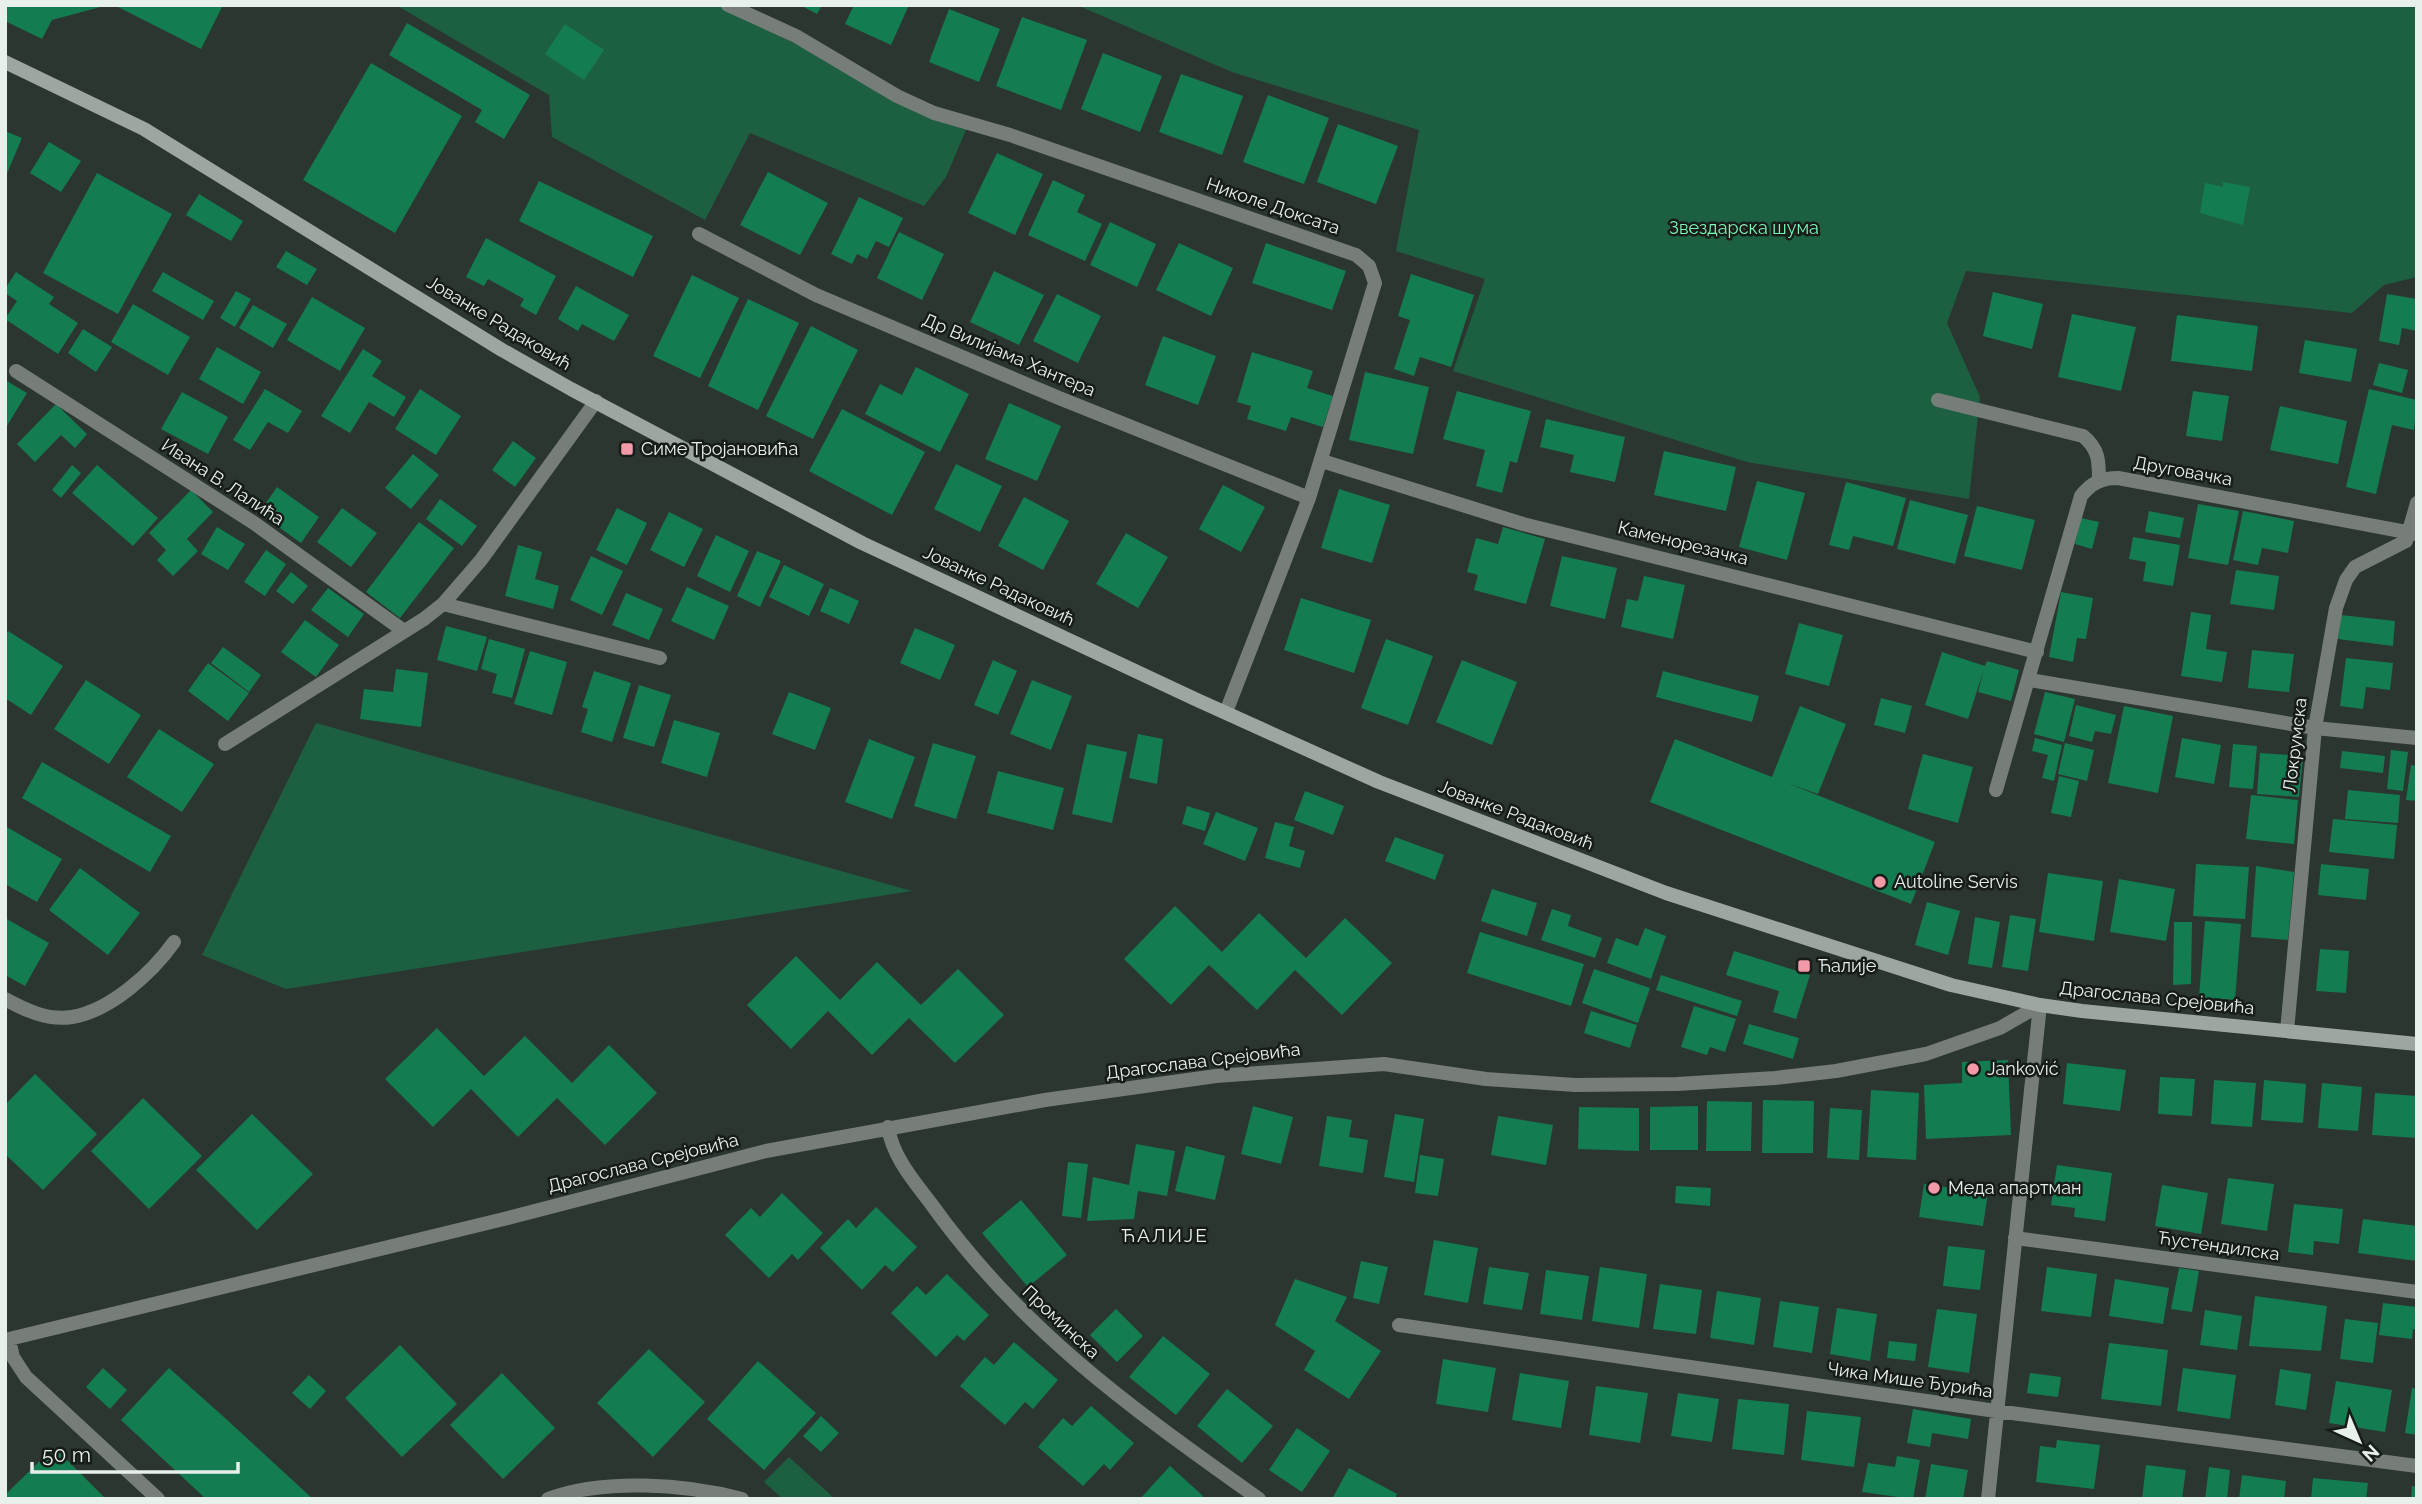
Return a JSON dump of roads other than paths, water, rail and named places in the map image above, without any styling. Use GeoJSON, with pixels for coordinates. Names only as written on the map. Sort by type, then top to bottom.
{"type":"FeatureCollection","features":[{"type":"Feature","properties":{"kind":"main road","name":"Јованке Радаковић"},"geometry":{"type":"LineString","coordinates":[[5,62],[144,129],[502,350],[862,543],[1226,712],[1380,782],[1666,893],[1917,975],[2040,1005]]}},
{"type":"Feature","properties":{"kind":"main road","name":"Драгослава Срејовића"},"geometry":{"type":"LineString","coordinates":[[2040,1005],[2417,1044]]}},
{"type":"Feature","properties":{"kind":"street","name":"Николе Доксата"},"geometry":{"type":"LineString","coordinates":[[728,5],[796,36],[897,96],[934,113],[1010,135],[1356,255],[1369,266],[1375,283],[1322,461],[1226,712]]}},
{"type":"Feature","properties":{"kind":"street","name":"Др Вилијама Хантера"},"geometry":{"type":"LineString","coordinates":[[699,234],[816,295],[1309,498]]}},
{"type":"Feature","properties":{"kind":"street","name":"Ивана В. Лалића"},"geometry":{"type":"LineString","coordinates":[[16,371],[254,523],[404,631]]}},
{"type":"Feature","properties":{"kind":"street"},"geometry":{"type":"LineString","coordinates":[[1938,400],[2084,436],[2093,444],[2099,456],[2099,481],[2081,496],[2030,680],[1996,790]]}},
{"type":"Feature","properties":{"kind":"street"},"geometry":{"type":"LineString","coordinates":[[225,744],[443,604],[514,516],[596,401]]}},
{"type":"Feature","properties":{"kind":"street","name":"Каменорезачка"},"geometry":{"type":"LineString","coordinates":[[1322,461],[1523,524],[2037,652]]}},
{"type":"Feature","properties":{"kind":"street","name":"Друговачка"},"geometry":{"type":"LineString","coordinates":[[2099,481],[2118,478],[2414,533]]}},
{"type":"Feature","properties":{"kind":"street"},"geometry":{"type":"LineString","coordinates":[[2414,533],[2417,503]]}},
{"type":"Feature","properties":{"kind":"street","name":"Локрумска"},"geometry":{"type":"LineString","coordinates":[[2287,1031],[2315,728],[2335,613],[2349,573],[2362,560],[2402,544],[2414,533]]}},
{"type":"Feature","properties":{"kind":"street"},"geometry":{"type":"LineString","coordinates":[[443,604],[660,658]]}},
{"type":"Feature","properties":{"kind":"street"},"geometry":{"type":"LineString","coordinates":[[2030,680],[2315,728],[2417,738]]}},
{"type":"Feature","properties":{"kind":"street"},"geometry":{"type":"LineString","coordinates":[[5,999],[25,1010],[52,1017],[72,1017],[93,1010],[149,974],[174,943]]}},
{"type":"Feature","properties":{"kind":"street"},"geometry":{"type":"LineString","coordinates":[[1988,1499],[2040,1005]]}},
{"type":"Feature","properties":{"kind":"street","name":"Драгослава Срејовића"},"geometry":{"type":"LineString","coordinates":[[7,1340],[766,1151],[1045,1100],[1203,1078],[1384,1064],[1486,1079],[1575,1085],[1677,1084],[1787,1076],[1836,1071],[1927,1054],[2000,1028],[2040,1005]]}},
{"type":"Feature","properties":{"kind":"street","name":"Проминска"},"geometry":{"type":"LineString","coordinates":[[888,1128],[893,1149],[909,1174],[953,1235],[1015,1307],[1120,1400],[1259,1499]]}},
{"type":"Feature","properties":{"kind":"street","name":"Ћустендилска"},"geometry":{"type":"LineString","coordinates":[[2015,1238],[2417,1292]]}},
{"type":"Feature","properties":{"kind":"street","name":"Чика Мише Ђурића"},"geometry":{"type":"LineString","coordinates":[[1399,1325],[1996,1411],[2417,1466]]}},
{"type":"Feature","properties":{"kind":"street"},"geometry":{"type":"LineString","coordinates":[[7,1340],[13,1357],[26,1377],[158,1499]]}},
{"type":"Feature","properties":{"kind":"street"},"geometry":{"type":"LineString","coordinates":[[548,1499],[567,1492],[661,1487],[711,1491],[742,1499]]}},
{"type":"Feature","properties":{"kind":"place","name":"Симе Тројановића"},"geometry":{"type":"Point","coordinates":[627,449]}},
{"type":"Feature","properties":{"kind":"place","name":"Autoline Servis"},"geometry":{"type":"Point","coordinates":[1880,882]}},
{"type":"Feature","properties":{"kind":"place","name":"Ћалије"},"geometry":{"type":"Point","coordinates":[1804,966]}},
{"type":"Feature","properties":{"kind":"place","name":"Janković"},"geometry":{"type":"Point","coordinates":[1973,1069]}},
{"type":"Feature","properties":{"kind":"place","name":"Меда апартман"},"geometry":{"type":"Point","coordinates":[1934,1188]}},
{"type":"Feature","properties":{"kind":"district","name":"ЋАЛИЈЕ"},"geometry":{"type":"Point","coordinates":[1165,1235]}},
{"type":"Feature","properties":{"kind":"park label","name":"Звездарска шума"},"geometry":{"type":"Point","coordinates":[1744,228]}}]}
